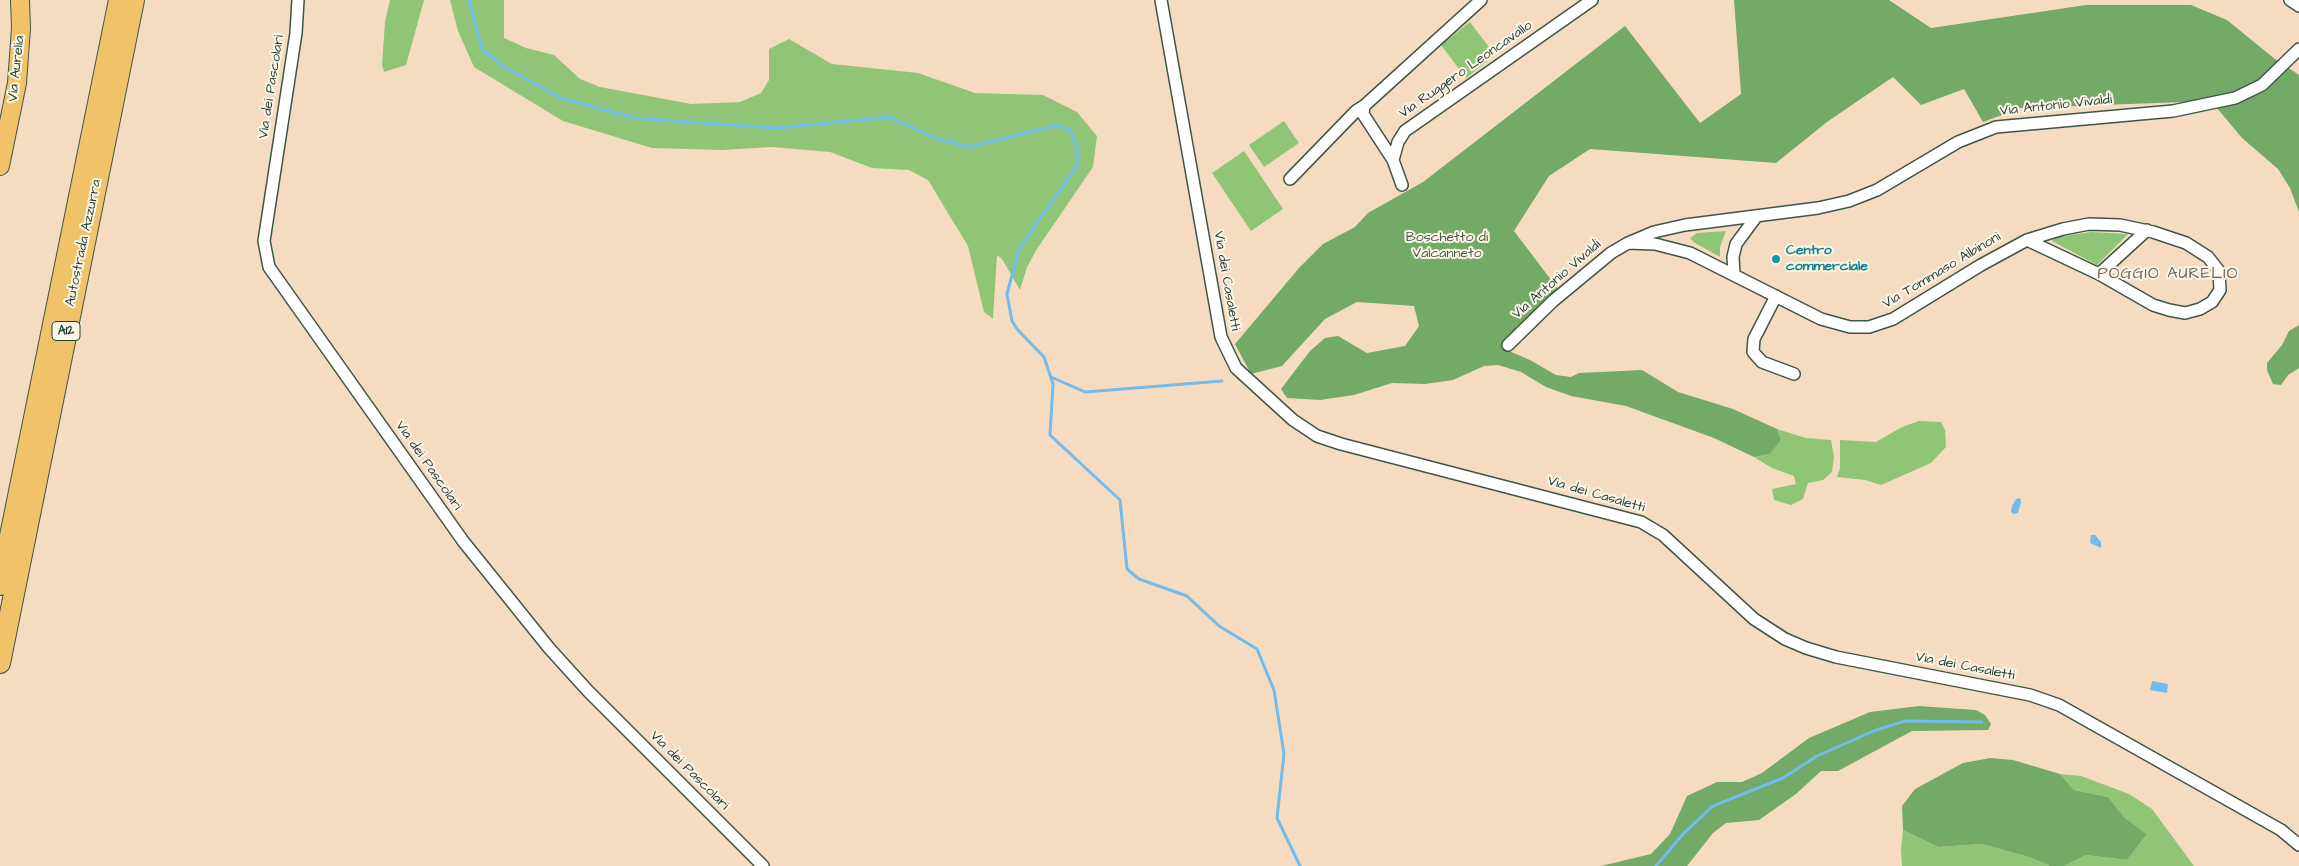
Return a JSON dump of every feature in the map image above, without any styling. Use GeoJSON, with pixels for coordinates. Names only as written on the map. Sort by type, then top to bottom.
{"type":"FeatureCollection","features":[{"type":"Feature","properties":{"kind":"highway","name":"Autostrada Azzurra"},"geometry":{"type":"LineString","coordinates":[[0,585],[119,0]]}},
{"type":"Feature","properties":{"kind":"highway","name":"Autostrada Azzurra"},"geometry":{"type":"LineString","coordinates":[[0,663],[134,0]]}},
{"type":"Feature","properties":{"kind":"main road","name":"Via Aurelia"},"geometry":{"type":"LineString","coordinates":[[0,166],[17,83],[21,28],[20,0]]}},
{"type":"Feature","properties":{"kind":"street","name":"Via dei Pascolari"},"geometry":{"type":"LineString","coordinates":[[298,0],[296,33],[264,241],[269,267],[464,541],[549,648],[583,686],[763,866]]}},
{"type":"Feature","properties":{"kind":"street","name":"Via dei Casaletti"},"geometry":{"type":"LineString","coordinates":[[1161,0],[1221,336],[1236,368],[1293,420],[1317,436],[1341,444],[1641,522],[1663,535],[1754,619],[1785,640],[1836,657],[2024,694],[2059,704],[2281,830],[2299,845]]}},
{"type":"Feature","properties":{"kind":"street"},"geometry":{"type":"LineString","coordinates":[[1290,179],[1356,111],[1364,106],[1481,0]]}},
{"type":"Feature","properties":{"kind":"street","name":"Via Ruggero Leoncavallo"},"geometry":{"type":"LineString","coordinates":[[1393,160],[1398,142],[1409,127],[1461,94],[1507,58],[1592,0]]}},
{"type":"Feature","properties":{"kind":"street"},"geometry":{"type":"LineString","coordinates":[[2290,0],[2299,6]]}},
{"type":"Feature","properties":{"kind":"street","name":"Via Antonio Vivaldi"},"geometry":{"type":"LineString","coordinates":[[1508,345],[1553,301],[1611,253],[1650,233],[1679,226],[1818,208],[1858,199],[1958,142],[1996,127],[2173,111],[2235,98],[2260,86],[2299,49]]}},
{"type":"Feature","properties":{"kind":"street"},"geometry":{"type":"LineString","coordinates":[[1364,106],[1363,114],[1393,160],[1402,185]]}},
{"type":"Feature","properties":{"kind":"street"},"geometry":{"type":"LineString","coordinates":[[1734,274],[1733,261],[1736,244],[1744,230],[1756,217]]}},
{"type":"Feature","properties":{"kind":"street","name":"Via Tommaso Albinoni"},"geometry":{"type":"LineString","coordinates":[[1628,243],[1650,243],[1678,249],[1734,274],[1831,323],[1850,327],[1874,326],[1898,316],[1981,265],[2027,240],[2056,230],[2083,225],[2120,225],[2146,230],[2190,245],[2213,262],[2219,270],[2221,281],[2219,293],[2212,302],[2189,312],[2170,310],[2146,301],[2099,274],[2027,240]]}},
{"type":"Feature","properties":{"kind":"street"},"geometry":{"type":"LineString","coordinates":[[2099,274],[2146,230]]}},
{"type":"Feature","properties":{"kind":"street"},"geometry":{"type":"LineString","coordinates":[[1776,296],[1754,339],[1753,352],[1762,362],[1794,374]]}},
{"type":"Feature","properties":{"kind":"green space"},"geometry":{"type":"Polygon","coordinates":[[[390,0],[424,0],[406,65],[384,72],[382,65],[385,22],[390,0]]]}},
{"type":"Feature","properties":{"kind":"green space"},"geometry":{"type":"Polygon","coordinates":[[[450,0],[504,0],[504,38],[526,48],[554,55],[580,79],[600,87],[691,104],[740,102],[761,93],[769,80],[769,49],[789,39],[832,64],[918,73],[975,93],[1043,95],[1077,112],[1097,136],[1093,167],[1037,249],[1027,267],[1020,290],[1002,259],[997,255],[993,319],[984,312],[968,246],[928,180],[909,170],[872,168],[830,152],[772,147],[722,150],[652,148],[563,121],[474,67],[458,31],[450,0]]]}},
{"type":"Feature","properties":{"kind":"green space","name":"Boschetto di Valcanneto"},"geometry":{"type":"Polygon","coordinates":[[[1734,0],[1889,0],[1931,28],[2086,5],[2191,5],[2227,20],[2275,59],[2299,75],[2299,212],[2290,188],[2278,169],[2242,138],[2211,101],[2021,108],[1983,122],[1964,89],[1921,105],[1893,77],[1827,122],[1776,163],[1590,149],[1549,176],[1514,231],[1558,289],[1517,328],[1506,348],[1509,351],[1530,360],[1556,375],[1571,377],[1579,373],[1642,370],[1678,392],[1733,409],[1777,429],[1781,440],[1770,454],[1754,457],[1714,438],[1626,406],[1571,396],[1546,387],[1521,372],[1498,365],[1484,366],[1453,380],[1425,384],[1392,383],[1354,395],[1320,400],[1287,398],[1281,389],[1310,351],[1325,338],[1338,336],[1367,353],[1405,346],[1419,326],[1414,306],[1357,302],[1325,319],[1282,366],[1251,374],[1235,344],[1299,268],[1323,244],[1355,227],[1368,213],[1423,182],[1625,26],[1700,123],[1741,94],[1734,0]]]}},
{"type":"Feature","properties":{"kind":"green space"},"geometry":{"type":"Polygon","coordinates":[[[1470,22],[1495,55],[1466,78],[1441,45],[1470,22]]]}},
{"type":"Feature","properties":{"kind":"green space"},"geometry":{"type":"Polygon","coordinates":[[[1284,121],[1299,143],[1264,167],[1249,145],[1284,121]]]}},
{"type":"Feature","properties":{"kind":"green space"},"geometry":{"type":"Polygon","coordinates":[[[1244,151],[1283,209],[1251,231],[1212,173],[1244,151]]]}},
{"type":"Feature","properties":{"kind":"green space"},"geometry":{"type":"Polygon","coordinates":[[[1726,231],[1720,247],[1720,257],[1695,243],[1690,238],[1697,233],[1726,231]]]}},
{"type":"Feature","properties":{"kind":"green space"},"geometry":{"type":"Polygon","coordinates":[[[2091,232],[2128,234],[2097,265],[2052,241],[2055,237],[2091,232]]]}},
{"type":"Feature","properties":{"kind":"green space"},"geometry":{"type":"Polygon","coordinates":[[[2299,325],[2299,368],[2288,375],[2281,385],[2273,384],[2267,370],[2267,363],[2282,345],[2289,331],[2299,325]]]}},
{"type":"Feature","properties":{"kind":"green space"},"geometry":{"type":"Polygon","coordinates":[[[1919,421],[1941,422],[1945,430],[1946,447],[1931,463],[1881,485],[1865,480],[1837,477],[1840,468],[1840,440],[1876,442],[1902,427],[1919,421]]]}},
{"type":"Feature","properties":{"kind":"green space"},"geometry":{"type":"Polygon","coordinates":[[[1777,429],[1806,438],[1831,440],[1834,457],[1832,472],[1823,480],[1808,483],[1803,499],[1791,505],[1774,500],[1772,489],[1796,484],[1794,476],[1772,468],[1754,457],[1770,454],[1781,440],[1777,429]]]}},
{"type":"Feature","properties":{"kind":"green space"},"geometry":{"type":"Polygon","coordinates":[[[1919,706],[1976,710],[1985,715],[1991,724],[1988,730],[1912,731],[1838,771],[1821,771],[1796,794],[1759,820],[1726,823],[1713,833],[1687,866],[1601,866],[1651,854],[1670,834],[1687,796],[1717,782],[1742,782],[1762,773],[1809,738],[1870,712],[1919,706]]]}},
{"type":"Feature","properties":{"kind":"green space"},"geometry":{"type":"Polygon","coordinates":[[[1990,758],[2013,760],[2060,774],[2074,790],[2108,797],[2125,818],[2147,834],[2127,860],[2086,855],[2064,866],[2050,866],[2032,858],[1982,844],[1938,847],[1903,830],[1902,806],[1915,789],[1963,763],[1990,758]]]}},
{"type":"Feature","properties":{"kind":"green space"},"geometry":{"type":"Polygon","coordinates":[[[2060,774],[2081,776],[2129,794],[2152,809],[2194,866],[2064,866],[2086,855],[2127,860],[2147,834],[2125,818],[2108,797],[2074,790],[2060,774]]]}},
{"type":"Feature","properties":{"kind":"green space"},"geometry":{"type":"Polygon","coordinates":[[[1903,830],[1938,847],[1982,844],[2032,858],[2050,866],[1902,866],[1903,830]]]}},
{"type":"Feature","properties":{"kind":"water"},"geometry":{"type":"Polygon","coordinates":[[[2020,498],[2021,502],[2018,513],[2014,514],[2011,512],[2012,506],[2016,499],[2020,498]]]}},
{"type":"Feature","properties":{"kind":"water"},"geometry":{"type":"Polygon","coordinates":[[[2091,535],[2095,535],[2101,542],[2101,548],[2090,543],[2091,535]]]}},
{"type":"Feature","properties":{"kind":"water"},"geometry":{"type":"Polygon","coordinates":[[[2152,681],[2168,684],[2167,693],[2150,690],[2152,681]]]}},
{"type":"Feature","properties":{"kind":"waterway"},"geometry":{"type":"LineString","coordinates":[[469,0],[482,49],[501,65],[561,98],[634,118],[777,128],[890,117],[935,138],[970,147],[1057,125],[1070,130],[1077,147],[1077,166],[1019,249],[1007,294],[1012,321],[1017,329],[1044,357],[1053,384],[1050,435],[1120,500],[1127,569],[1139,579],[1187,596],[1219,626],[1257,649],[1274,690],[1284,754],[1277,818],[1300,866]]}},
{"type":"Feature","properties":{"kind":"waterway"},"geometry":{"type":"LineString","coordinates":[[1051,377],[1085,392],[1222,381]]}},
{"type":"Feature","properties":{"kind":"waterway"},"geometry":{"type":"LineString","coordinates":[[1656,866],[1683,834],[1713,806],[1783,778],[1817,756],[1876,730],[1905,721],[1982,722]]}},
{"type":"Feature","properties":{"kind":"place","name":"Centro commerciale"},"geometry":{"type":"Point","coordinates":[1776,259]}},
{"type":"Feature","properties":{"kind":"district","name":"POGGIO AURELIO"},"geometry":{"type":"Point","coordinates":[2168,275]}}]}
